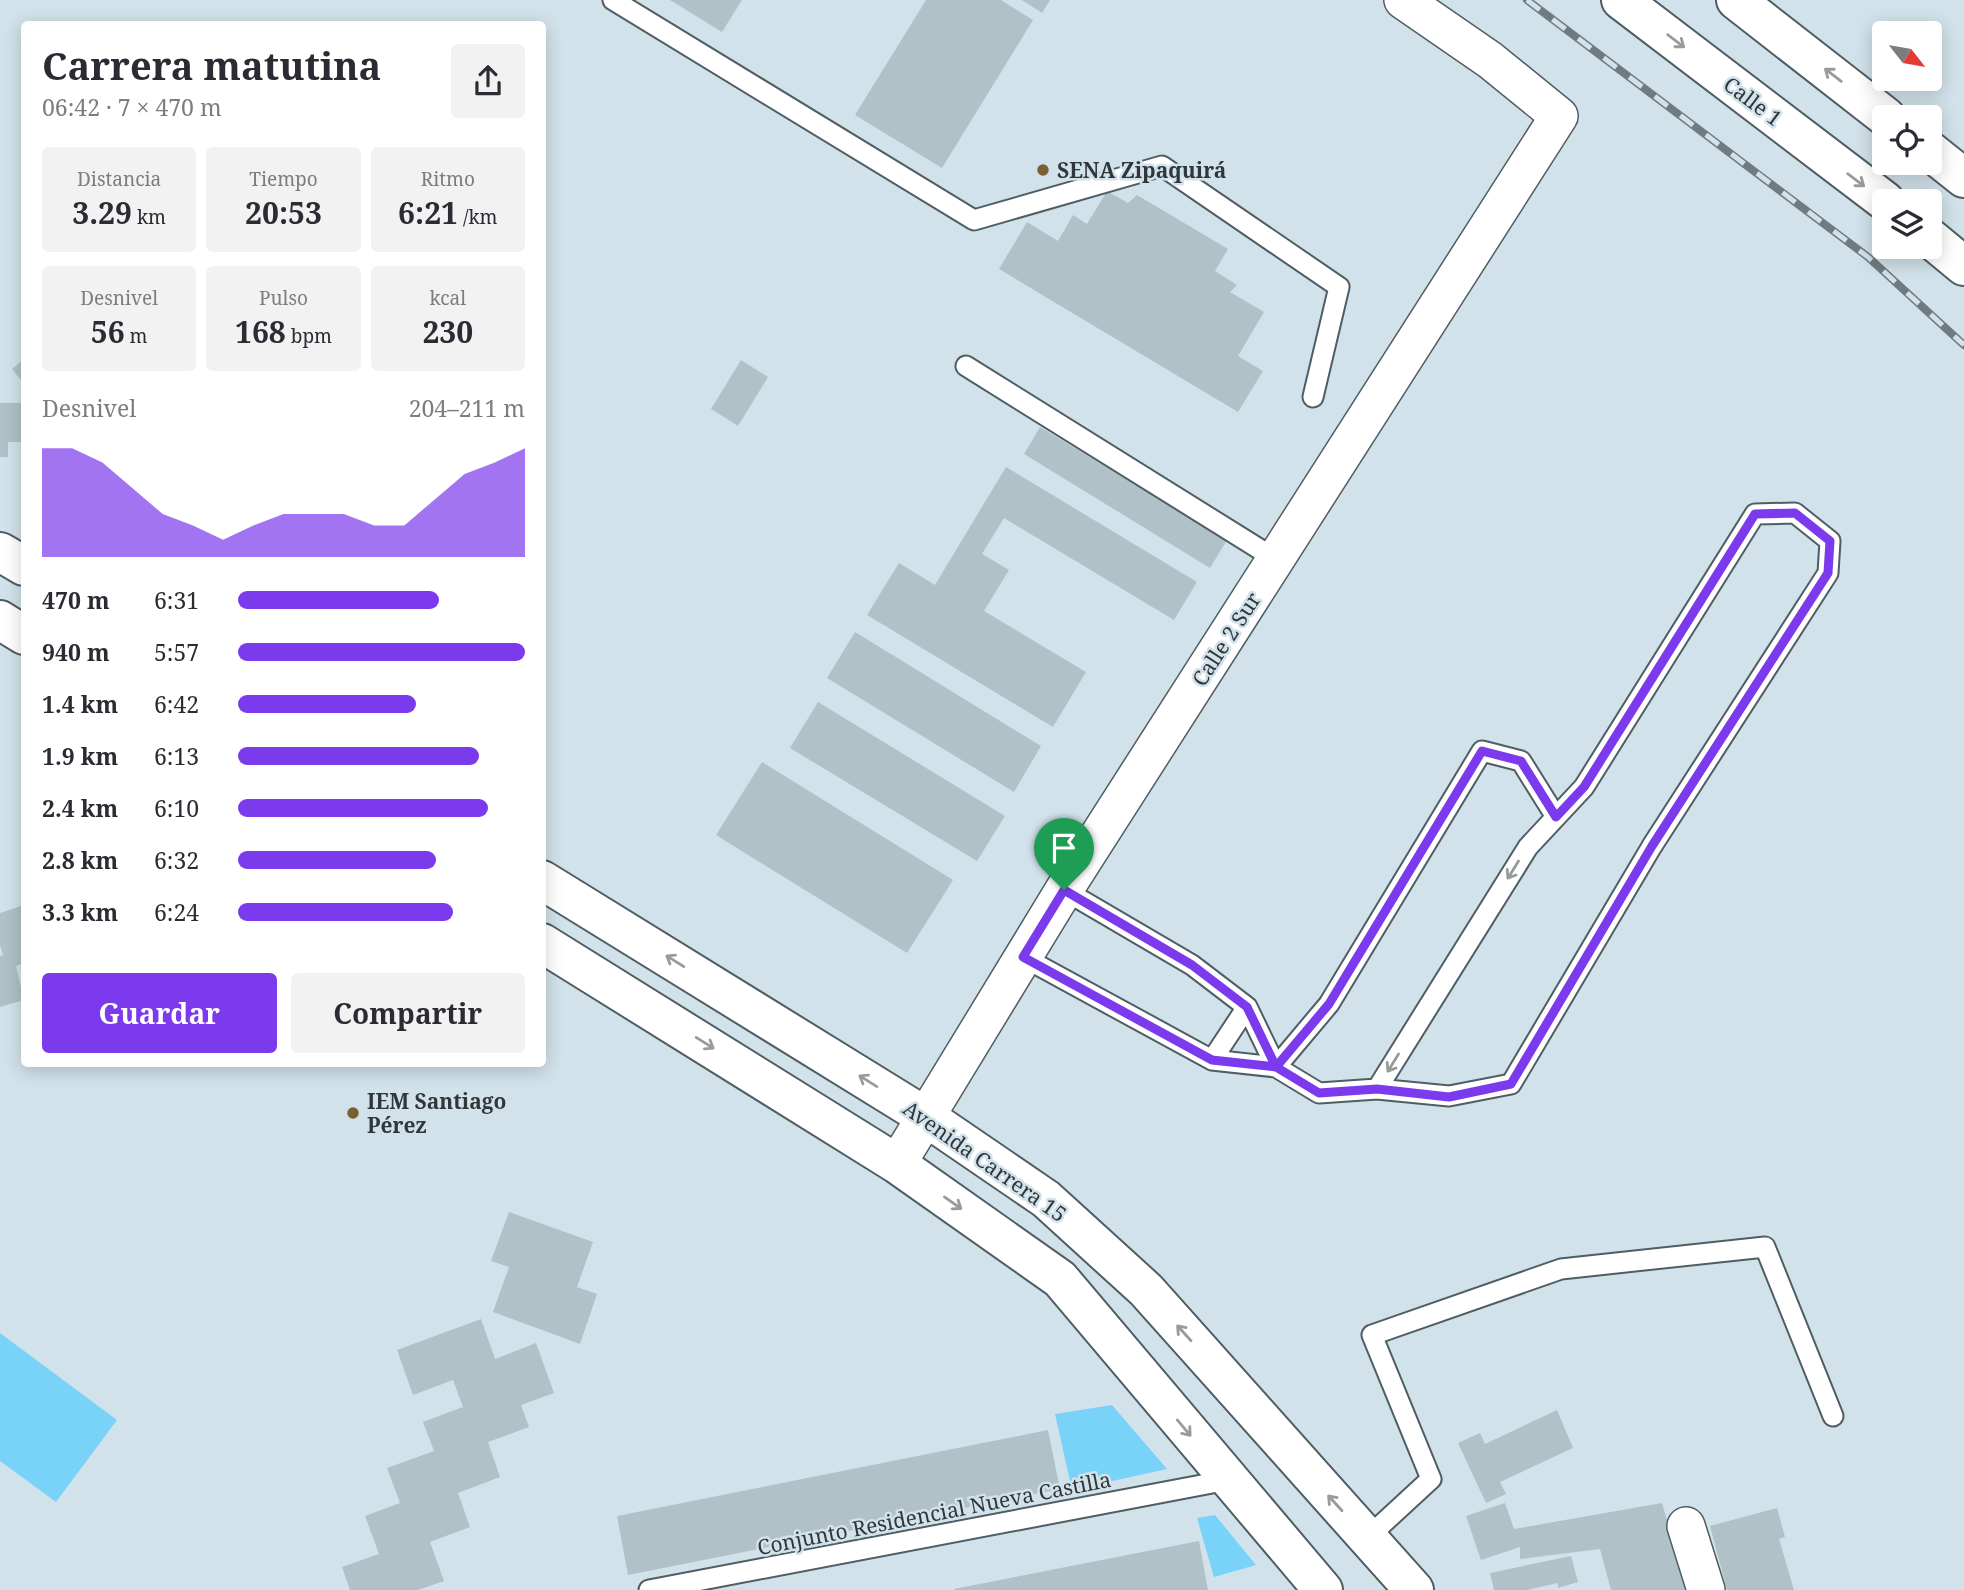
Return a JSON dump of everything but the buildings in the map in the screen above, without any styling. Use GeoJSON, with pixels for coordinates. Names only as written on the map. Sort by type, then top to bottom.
{"type":"FeatureCollection","features":[{"type":"Feature","properties":{"kind":"main road","name":"Calle 1"},"geometry":{"type":"LineString","coordinates":[[1621,0],[1872,191]]}},
{"type":"Feature","properties":{"kind":"main road"},"geometry":{"type":"LineString","coordinates":[[1736,0],[1872,106]]}},
{"type":"Feature","properties":{"kind":"main road"},"geometry":{"type":"LineString","coordinates":[[1942,161],[1964,178]]}},
{"type":"Feature","properties":{"kind":"main road"},"geometry":{"type":"LineString","coordinates":[[1942,248],[1964,266]]}},
{"type":"Feature","properties":{"kind":"main road"},"geometry":{"type":"LineString","coordinates":[[0,552],[21,564]]}},
{"type":"Feature","properties":{"kind":"main road"},"geometry":{"type":"LineString","coordinates":[[0,620],[21,633]]}},
{"type":"Feature","properties":{"kind":"main road","name":"Avenida Carrera 15"},"geometry":{"type":"LineString","coordinates":[[546,882],[926,1117],[1046,1199],[1146,1290],[1414,1590]]}},
{"type":"Feature","properties":{"kind":"main road"},"geometry":{"type":"LineString","coordinates":[[546,945],[897,1164],[1060,1279],[1323,1590]]}},
{"type":"Feature","properties":{"kind":"street","name":"Calle 2 Sur"},"geometry":{"type":"LineString","coordinates":[[897,1164],[1064,890],[1559,116],[1490,60],[1404,0]]}},
{"type":"Feature","properties":{"kind":"street"},"geometry":{"type":"LineString","coordinates":[[1686,1526],[1706,1590]]}},
{"type":"Feature","properties":{"kind":"lane"},"geometry":{"type":"LineString","coordinates":[[614,0],[974,220],[1162,166],[1339,287],[1313,397]]}},
{"type":"Feature","properties":{"kind":"lane"},"geometry":{"type":"LineString","coordinates":[[966,366],[1277,560]]}},
{"type":"Feature","properties":{"kind":"lane"},"geometry":{"type":"LineString","coordinates":[[1023,957],[1212,1060],[1276,1067],[1319,1093],[1377,1089],[1449,1097],[1511,1084],[1652,846],[1828,573],[1830,541],[1795,513],[1755,514],[1584,787],[1528,847],[1377,1089]]}},
{"type":"Feature","properties":{"kind":"lane"},"geometry":{"type":"LineString","coordinates":[[1276,1067],[1329,1004],[1482,751],[1521,761],[1556,817]]}},
{"type":"Feature","properties":{"kind":"lane"},"geometry":{"type":"LineString","coordinates":[[1064,890],[1192,965],[1247,1007],[1276,1067]]}},
{"type":"Feature","properties":{"kind":"lane"},"geometry":{"type":"LineString","coordinates":[[1212,1060],[1247,1007]]}},
{"type":"Feature","properties":{"kind":"lane"},"geometry":{"type":"LineString","coordinates":[[1367,1538],[1431,1479],[1372,1335],[1561,1269],[1765,1247],[1833,1416]]}},
{"type":"Feature","properties":{"kind":"lane","name":"Conjunto Residencial Nueva Castilla"},"geometry":{"type":"LineString","coordinates":[[649,1590],[1228,1480]]}},
{"type":"Feature","properties":{"kind":"shaded area"},"geometry":{"type":"Polygon","coordinates":[[[0,1333],[117,1420],[56,1502],[0,1461],[0,1333]]]}},
{"type":"Feature","properties":{"kind":"shaded area"},"geometry":{"type":"Polygon","coordinates":[[[1112,1405],[1167,1469],[1072,1490],[1055,1414],[1112,1405]]]}},
{"type":"Feature","properties":{"kind":"shaded area"},"geometry":{"type":"Polygon","coordinates":[[[1215,1515],[1256,1565],[1214,1577],[1197,1518],[1215,1515]]]}},
{"type":"Feature","properties":{"kind":"railway"},"geometry":{"type":"LineString","coordinates":[[1527,0],[1868,257],[1964,345]]}},
{"type":"Feature","properties":{"kind":"place","name":"SENA Zipaquirá"},"geometry":{"type":"Point","coordinates":[1043,170]}},
{"type":"Feature","properties":{"kind":"place","name":"IEM Santiago Pérez"},"geometry":{"type":"Point","coordinates":[353,1113]}},
{"type":"Feature","properties":{"kind":"route"},"geometry":{"type":"LineString","coordinates":[[1064,890],[1023,957],[1212,1060],[1276,1067],[1319,1093],[1377,1089],[1449,1097],[1511,1084],[1652,846],[1828,573],[1830,541],[1795,513],[1755,514],[1584,787],[1556,817],[1521,761],[1482,751],[1329,1004],[1276,1067],[1247,1007],[1192,965],[1064,890]]}}]}
